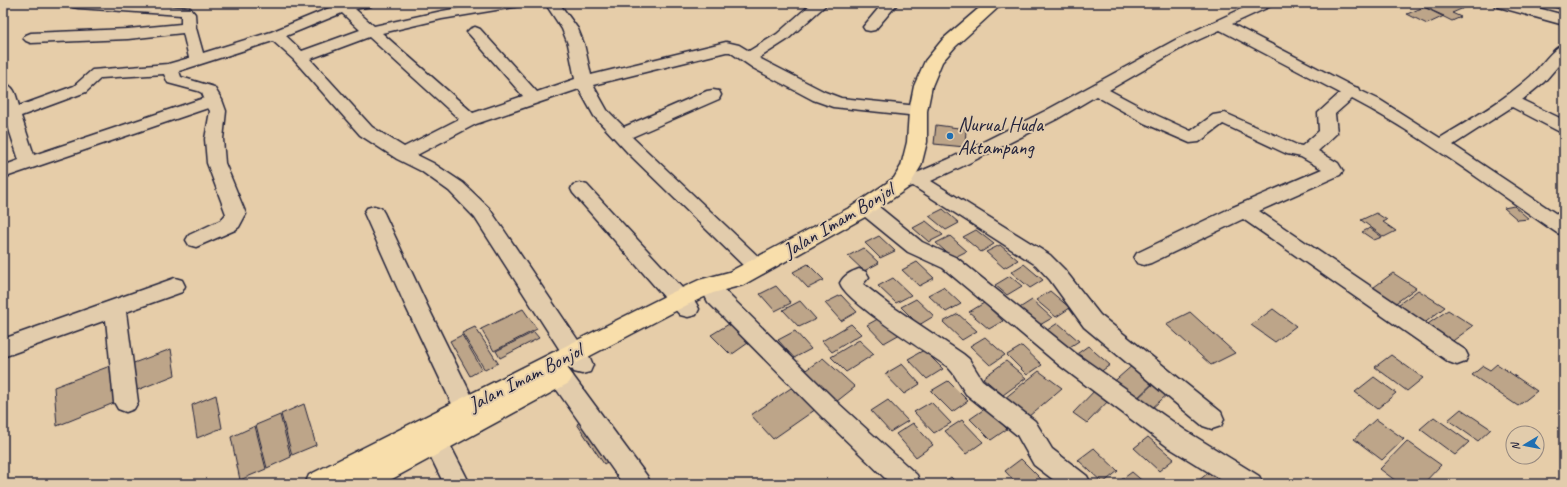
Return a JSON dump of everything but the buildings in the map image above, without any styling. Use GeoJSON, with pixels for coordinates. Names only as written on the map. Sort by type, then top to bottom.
{"type":"FeatureCollection","features":[{"type":"Feature","properties":{"kind":"highway","name":"Jalan Imam Bonjol"},"geometry":{"type":"LineString","coordinates":[[684,304],[716,296],[735,279],[866,207],[908,181],[917,142],[918,111],[923,86],[934,61],[949,43],[995,3]]}},
{"type":"Feature","properties":{"kind":"highway","name":"Jalan Imam Bonjol"},"geometry":{"type":"LineString","coordinates":[[319,484],[469,416],[572,364],[684,304],[707,286],[735,279]]}},
{"type":"Feature","properties":{"kind":"highway","name":"Jalan Imam Bonjol"},"geometry":{"type":"LineString","coordinates":[[356,484],[436,443],[469,416]]}},
{"type":"Feature","properties":{"kind":"main road"},"geometry":{"type":"LineString","coordinates":[[1501,3],[1564,20]]}},
{"type":"Feature","properties":{"kind":"street"},"geometry":{"type":"LineString","coordinates":[[9,120],[80,89],[98,73],[170,69],[276,35],[344,7],[366,3]]}},
{"type":"Feature","properties":{"kind":"street"},"geometry":{"type":"LineString","coordinates":[[300,57],[370,31],[442,15],[514,3]]}},
{"type":"Feature","properties":{"kind":"street"},"geometry":{"type":"LineString","coordinates":[[552,3],[563,17],[576,44],[584,82],[600,112],[621,135],[757,267]]}},
{"type":"Feature","properties":{"kind":"street"},"geometry":{"type":"LineString","coordinates":[[749,58],[782,37],[821,3]]}},
{"type":"Feature","properties":{"kind":"street"},"geometry":{"type":"LineString","coordinates":[[870,27],[891,3]]}},
{"type":"Feature","properties":{"kind":"street"},"geometry":{"type":"LineString","coordinates":[[908,181],[955,163],[1051,115],[1182,42],[1266,3]]}},
{"type":"Feature","properties":{"kind":"street"},"geometry":{"type":"LineString","coordinates":[[78,4],[185,11],[188,14],[189,28],[197,60]]}},
{"type":"Feature","properties":{"kind":"street"},"geometry":{"type":"LineString","coordinates":[[344,7],[470,120]]}},
{"type":"Feature","properties":{"kind":"street"},"geometry":{"type":"LineString","coordinates":[[1220,24],[1352,91],[1441,145],[1564,228]]}},
{"type":"Feature","properties":{"kind":"street"},"geometry":{"type":"LineString","coordinates":[[31,38],[128,34],[189,28]]}},
{"type":"Feature","properties":{"kind":"street"},"geometry":{"type":"LineString","coordinates":[[475,32],[534,98]]}},
{"type":"Feature","properties":{"kind":"street"},"geometry":{"type":"LineString","coordinates":[[276,35],[300,57],[366,131],[403,155],[427,167],[456,187],[482,213],[572,364],[638,484]]}},
{"type":"Feature","properties":{"kind":"street"},"geometry":{"type":"LineString","coordinates":[[403,155],[470,120],[534,98],[584,82],[723,47],[734,48],[759,65],[820,96],[839,103],[918,111]]}},
{"type":"Feature","properties":{"kind":"street"},"geometry":{"type":"LineString","coordinates":[[1441,145],[1512,101],[1558,58],[1564,49]]}},
{"type":"Feature","properties":{"kind":"street"},"geometry":{"type":"LineString","coordinates":[[170,69],[174,80],[204,88],[208,90],[214,100],[218,112],[214,140],[216,163],[236,214],[232,222],[228,225],[196,240]]}},
{"type":"Feature","properties":{"kind":"street"},"geometry":{"type":"LineString","coordinates":[[3,88],[7,91],[9,120],[29,163]]}},
{"type":"Feature","properties":{"kind":"street"},"geometry":{"type":"LineString","coordinates":[[1096,90],[1150,119],[1164,124],[1190,138],[1193,138],[1219,119],[1225,118],[1293,150],[1306,152],[1332,167],[1334,171],[1245,210],[1144,258]]}},
{"type":"Feature","properties":{"kind":"street"},"geometry":{"type":"LineString","coordinates":[[1306,152],[1328,133],[1326,113],[1352,91]]}},
{"type":"Feature","properties":{"kind":"street"},"geometry":{"type":"LineString","coordinates":[[621,135],[713,95]]}},
{"type":"Feature","properties":{"kind":"street"},"geometry":{"type":"LineString","coordinates":[[3,172],[214,100]]}},
{"type":"Feature","properties":{"kind":"street"},"geometry":{"type":"LineString","coordinates":[[1512,101],[1564,127]]}},
{"type":"Feature","properties":{"kind":"street"},"geometry":{"type":"LineString","coordinates":[[908,181],[1043,260],[1054,269],[1081,309],[1092,321],[1212,420]]}},
{"type":"Feature","properties":{"kind":"street"},"geometry":{"type":"LineString","coordinates":[[580,189],[684,304]]}},
{"type":"Feature","properties":{"kind":"street"},"geometry":{"type":"LineString","coordinates":[[866,207],[915,247],[950,263],[1067,359],[1177,439],[1250,484]]}},
{"type":"Feature","properties":{"kind":"street"},"geometry":{"type":"LineString","coordinates":[[1245,210],[1457,356]]}},
{"type":"Feature","properties":{"kind":"street"},"geometry":{"type":"LineString","coordinates":[[374,213],[469,416]]}},
{"type":"Feature","properties":{"kind":"street"},"geometry":{"type":"LineString","coordinates":[[859,277],[850,283],[851,286],[882,311],[959,363],[974,387],[1026,428],[1043,457],[1078,484]]}},
{"type":"Feature","properties":{"kind":"street"},"geometry":{"type":"LineString","coordinates":[[3,348],[174,286]]}},
{"type":"Feature","properties":{"kind":"street"},"geometry":{"type":"LineString","coordinates":[[716,296],[830,410],[908,484]]}},
{"type":"Feature","properties":{"kind":"street"},"geometry":{"type":"LineString","coordinates":[[115,307],[126,402]]}},
{"type":"Feature","properties":{"kind":"street"},"geometry":{"type":"LineString","coordinates":[[436,443],[458,484]]}},
{"type":"Feature","properties":{"kind":"place","name":"Nurual Huda Aktampang"},"geometry":{"type":"Point","coordinates":[950,136]}}]}
